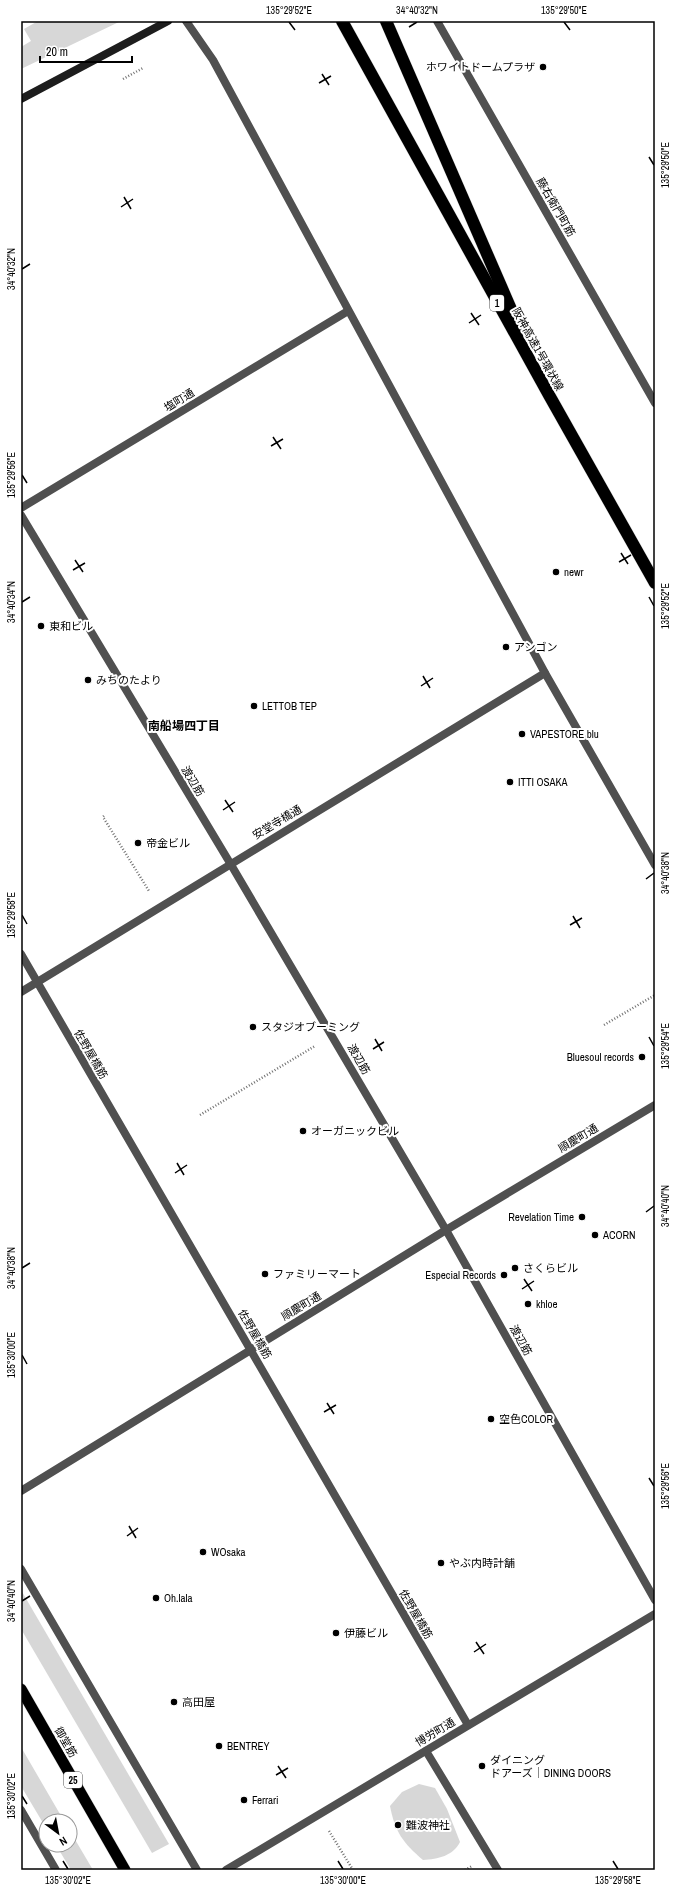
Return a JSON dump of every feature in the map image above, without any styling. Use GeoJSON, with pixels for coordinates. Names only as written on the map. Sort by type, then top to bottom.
{"type":"FeatureCollection","features":[{"type":"Feature","properties":{"kind":"highway","name":"阪神高速1号環状線"},"geometry":{"type":"LineString","coordinates":[[342,21],[655,583]]}},
{"type":"Feature","properties":{"kind":"highway"},"geometry":{"type":"LineString","coordinates":[[386,21],[549,395]]}},
{"type":"Feature","properties":{"kind":"highway","name":"御堂筋"},"geometry":{"type":"LineString","coordinates":[[21,1689],[125,1870]]}},
{"type":"Feature","properties":{"kind":"main road"},"geometry":{"type":"LineString","coordinates":[[21,99],[168,21]]}},
{"type":"Feature","properties":{"kind":"street"},"geometry":{"type":"LineString","coordinates":[[186,21],[213,60],[348,312],[545,673],[655,865]]}},
{"type":"Feature","properties":{"kind":"street","name":"藤右衛門町筋"},"geometry":{"type":"LineString","coordinates":[[438,21],[655,403]]}},
{"type":"Feature","properties":{"kind":"street","name":"塩町通"},"geometry":{"type":"LineString","coordinates":[[21,508],[348,312]]}},
{"type":"Feature","properties":{"kind":"street","name":"渡辺筋"},"geometry":{"type":"LineString","coordinates":[[21,515],[230,863],[446,1230],[655,1600]]}},
{"type":"Feature","properties":{"kind":"street","name":"安堂寺橋通"},"geometry":{"type":"LineString","coordinates":[[21,992],[230,863],[545,673]]}},
{"type":"Feature","properties":{"kind":"street","name":"佐野屋橋筋"},"geometry":{"type":"LineString","coordinates":[[21,954],[468,1725]]}},
{"type":"Feature","properties":{"kind":"street","name":"順慶町通"},"geometry":{"type":"LineString","coordinates":[[21,1491],[446,1230],[655,1105]]}},
{"type":"Feature","properties":{"kind":"street"},"geometry":{"type":"LineString","coordinates":[[21,1568],[198,1870]]}},
{"type":"Feature","properties":{"kind":"street","name":"博労町通"},"geometry":{"type":"LineString","coordinates":[[226,1870],[655,1614]]}},
{"type":"Feature","properties":{"kind":"street"},"geometry":{"type":"LineString","coordinates":[[426,1751],[498,1870]]}},
{"type":"Feature","properties":{"kind":"street"},"geometry":{"type":"LineString","coordinates":[[21,1810],[56,1870]]}},
{"type":"Feature","properties":{"kind":"path"},"geometry":{"type":"LineString","coordinates":[[123,79],[143,68]]}},
{"type":"Feature","properties":{"kind":"path"},"geometry":{"type":"LineString","coordinates":[[104,816],[103,817],[152,895]]}},
{"type":"Feature","properties":{"kind":"path"},"geometry":{"type":"LineString","coordinates":[[604,1025],[655,995]]}},
{"type":"Feature","properties":{"kind":"path"},"geometry":{"type":"LineString","coordinates":[[200,1116],[332,1036]]}},
{"type":"Feature","properties":{"kind":"path"},"geometry":{"type":"LineString","coordinates":[[319,1815],[353,1870]]}},
{"type":"Feature","properties":{"kind":"shaded area"},"geometry":{"type":"Polygon","coordinates":[[[38,21],[121,21],[21,69],[21,47],[31,41],[24,29],[38,21]]]}},
{"type":"Feature","properties":{"kind":"shaded area"},"geometry":{"type":"Polygon","coordinates":[[[21,1590],[169,1844],[152,1853],[21,1629],[21,1590]]]}},
{"type":"Feature","properties":{"kind":"shaded area"},"geometry":{"type":"Polygon","coordinates":[[[21,1747],[59,1813],[38,1813],[38,1815],[21,1786],[21,1747]]]}},
{"type":"Feature","properties":{"kind":"shaded area"},"geometry":{"type":"Polygon","coordinates":[[[419,1784],[435,1788],[447,1809],[460,1842],[453,1851],[439,1858],[423,1860],[405,1842],[394,1823],[390,1806],[402,1792],[419,1784]]]}},
{"type":"Feature","properties":{"kind":"shaded area"},"geometry":{"type":"Polygon","coordinates":[[[78,1845],[93,1870],[71,1870],[61,1853],[78,1853],[78,1845]]]}},
{"type":"Feature","properties":{"kind":"place","name":"ホワイトドームプラザ"},"geometry":{"type":"Point","coordinates":[543,67]}},
{"type":"Feature","properties":{"kind":"place","name":"newr"},"geometry":{"type":"Point","coordinates":[556,572]}},
{"type":"Feature","properties":{"kind":"place","name":"東和ビル"},"geometry":{"type":"Point","coordinates":[41,626]}},
{"type":"Feature","properties":{"kind":"place","name":"アンゴン"},"geometry":{"type":"Point","coordinates":[506,647]}},
{"type":"Feature","properties":{"kind":"place","name":"みちのたより"},"geometry":{"type":"Point","coordinates":[88,680]}},
{"type":"Feature","properties":{"kind":"place","name":"LETTOB TEP"},"geometry":{"type":"Point","coordinates":[254,706]}},
{"type":"Feature","properties":{"kind":"place","name":"VAPESTORE blu"},"geometry":{"type":"Point","coordinates":[522,734]}},
{"type":"Feature","properties":{"kind":"place","name":"ITTI OSAKA"},"geometry":{"type":"Point","coordinates":[510,782]}},
{"type":"Feature","properties":{"kind":"place","name":"帝金ビル"},"geometry":{"type":"Point","coordinates":[138,843]}},
{"type":"Feature","properties":{"kind":"place","name":"スタジオブーミング"},"geometry":{"type":"Point","coordinates":[253,1027]}},
{"type":"Feature","properties":{"kind":"place","name":"Bluesoul records"},"geometry":{"type":"Point","coordinates":[642,1057]}},
{"type":"Feature","properties":{"kind":"place","name":"オーガニックビル"},"geometry":{"type":"Point","coordinates":[303,1131]}},
{"type":"Feature","properties":{"kind":"place","name":"Revelation Time"},"geometry":{"type":"Point","coordinates":[582,1217]}},
{"type":"Feature","properties":{"kind":"place","name":"ACORN"},"geometry":{"type":"Point","coordinates":[595,1235]}},
{"type":"Feature","properties":{"kind":"place","name":"さくらビル"},"geometry":{"type":"Point","coordinates":[515,1268]}},
{"type":"Feature","properties":{"kind":"place","name":"ファミリーマート"},"geometry":{"type":"Point","coordinates":[265,1274]}},
{"type":"Feature","properties":{"kind":"place","name":"Especial Records"},"geometry":{"type":"Point","coordinates":[504,1275]}},
{"type":"Feature","properties":{"kind":"place","name":"khloe"},"geometry":{"type":"Point","coordinates":[528,1304]}},
{"type":"Feature","properties":{"kind":"place","name":"空色COLOR"},"geometry":{"type":"Point","coordinates":[491,1419]}},
{"type":"Feature","properties":{"kind":"place","name":"WOsaka"},"geometry":{"type":"Point","coordinates":[203,1552]}},
{"type":"Feature","properties":{"kind":"place","name":"やぶ内時計舗"},"geometry":{"type":"Point","coordinates":[441,1563]}},
{"type":"Feature","properties":{"kind":"place","name":"Oh.lala"},"geometry":{"type":"Point","coordinates":[156,1598]}},
{"type":"Feature","properties":{"kind":"place","name":"伊藤ビル"},"geometry":{"type":"Point","coordinates":[336,1633]}},
{"type":"Feature","properties":{"kind":"place","name":"高田屋"},"geometry":{"type":"Point","coordinates":[174,1702]}},
{"type":"Feature","properties":{"kind":"place","name":"BENTREY"},"geometry":{"type":"Point","coordinates":[219,1746]}},
{"type":"Feature","properties":{"kind":"place","name":"ダイニング ドアーズ｜DINING DOORS"},"geometry":{"type":"Point","coordinates":[482,1766]}},
{"type":"Feature","properties":{"kind":"place","name":"Ferrari"},"geometry":{"type":"Point","coordinates":[244,1800]}},
{"type":"Feature","properties":{"kind":"place","name":"難波神社"},"geometry":{"type":"Point","coordinates":[398,1825]}},
{"type":"Feature","properties":{"kind":"district","name":"南船場四丁目"},"geometry":{"type":"Point","coordinates":[184,726]}}]}
